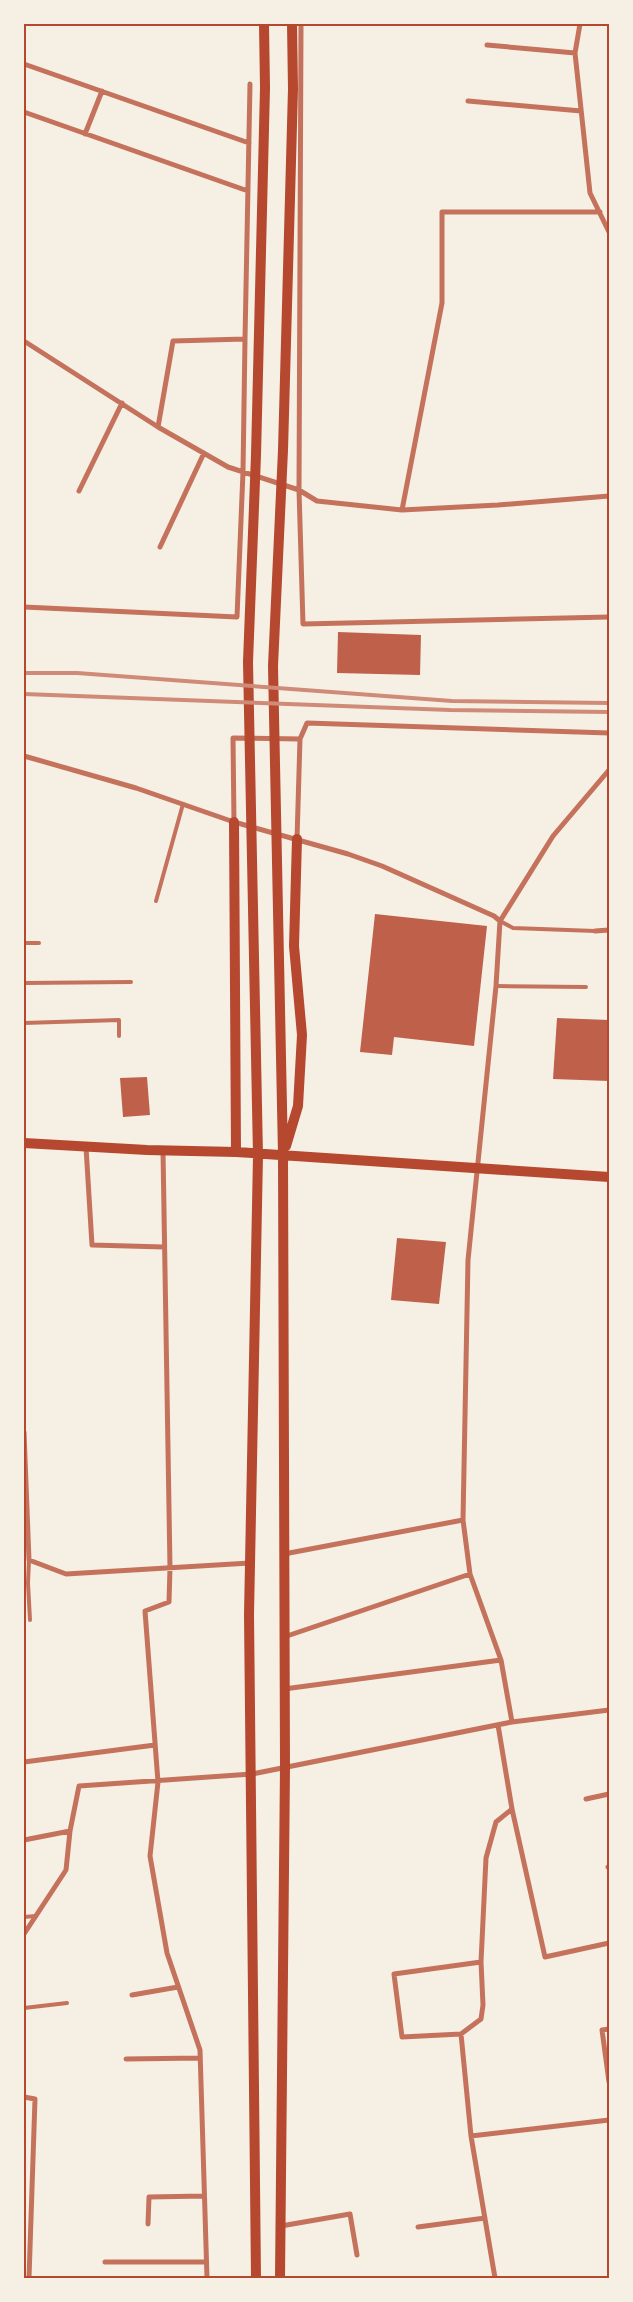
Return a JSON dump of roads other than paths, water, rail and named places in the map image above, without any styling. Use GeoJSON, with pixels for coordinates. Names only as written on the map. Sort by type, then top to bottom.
{"type":"FeatureCollection","features":[{"type":"Feature","properties":{"kind":"main road"},"geometry":{"type":"LineString","coordinates":[[256,2278],[250,1563],[258,1155],[248,662],[265,88],[264,24]]}},
{"type":"Feature","properties":{"kind":"main road"},"geometry":{"type":"LineString","coordinates":[[280,2278],[285,1767],[283,1155],[273,666],[283,440],[293,89],[292,24]]}},
{"type":"Feature","properties":{"kind":"main road"},"geometry":{"type":"LineString","coordinates":[[234,822],[236,1152]]}},
{"type":"Feature","properties":{"kind":"main road"},"geometry":{"type":"LineString","coordinates":[[283,1155],[298,1106],[302,1035],[294,946],[297,839]]}},
{"type":"Feature","properties":{"kind":"main road"},"geometry":{"type":"LineString","coordinates":[[24,1143],[236,1152],[258,1155],[478,1167],[609,1177]]}},
{"type":"Feature","properties":{"kind":"street"},"geometry":{"type":"LineString","coordinates":[[301,24],[299,490],[303,624],[609,617]]}},
{"type":"Feature","properties":{"kind":"street"},"geometry":{"type":"LineString","coordinates":[[580,24],[575,53],[590,193],[609,232]]}},
{"type":"Feature","properties":{"kind":"street"},"geometry":{"type":"LineString","coordinates":[[487,45],[575,53]]}},
{"type":"Feature","properties":{"kind":"street"},"geometry":{"type":"LineString","coordinates":[[24,64],[249,143]]}},
{"type":"Feature","properties":{"kind":"street"},"geometry":{"type":"LineString","coordinates":[[24,606],[236,617],[243,472],[250,84]]}},
{"type":"Feature","properties":{"kind":"street"},"geometry":{"type":"LineString","coordinates":[[85,134],[102,91]]}},
{"type":"Feature","properties":{"kind":"street"},"geometry":{"type":"LineString","coordinates":[[468,101],[581,111]]}},
{"type":"Feature","properties":{"kind":"street"},"geometry":{"type":"LineString","coordinates":[[24,112],[248,191]]}},
{"type":"Feature","properties":{"kind":"street"},"geometry":{"type":"LineString","coordinates":[[402,510],[442,303],[442,212],[600,212]]}},
{"type":"Feature","properties":{"kind":"street"},"geometry":{"type":"LineString","coordinates":[[158,427],[173,341],[245,339]]}},
{"type":"Feature","properties":{"kind":"street"},"geometry":{"type":"LineString","coordinates":[[24,341],[158,427],[228,467],[299,490],[317,501],[402,510],[609,496]]}},
{"type":"Feature","properties":{"kind":"street"},"geometry":{"type":"LineString","coordinates":[[79,490],[122,403]]}},
{"type":"Feature","properties":{"kind":"street"},"geometry":{"type":"LineString","coordinates":[[160,547],[204,453]]}},
{"type":"Feature","properties":{"kind":"street"},"geometry":{"type":"LineString","coordinates":[[297,839],[300,739],[307,723],[609,733]]}},
{"type":"Feature","properties":{"kind":"street"},"geometry":{"type":"LineString","coordinates":[[234,822],[233,738],[300,739]]}},
{"type":"Feature","properties":{"kind":"street"},"geometry":{"type":"LineString","coordinates":[[24,756],[382,866],[494,916],[500,921]]}},
{"type":"Feature","properties":{"kind":"street"},"geometry":{"type":"LineString","coordinates":[[512,1722],[501,1660],[470,1574],[463,1520],[468,1260],[496,986],[500,921],[553,836],[609,770]]}},
{"type":"Feature","properties":{"kind":"street"},"geometry":{"type":"LineString","coordinates":[[595,931],[609,930]]}},
{"type":"Feature","properties":{"kind":"street"},"geometry":{"type":"LineString","coordinates":[[86,1147],[92,1245],[164,1246]]}},
{"type":"Feature","properties":{"kind":"street"},"geometry":{"type":"LineString","coordinates":[[162,1150],[170,1568],[168,1602],[145,1611],[158,1782],[150,1856],[167,1953],[200,2050],[207,2278]]}},
{"type":"Feature","properties":{"kind":"street"},"geometry":{"type":"LineString","coordinates":[[24,1432],[26,1559],[66,1574],[250,1563]]}},
{"type":"Feature","properties":{"kind":"street"},"geometry":{"type":"LineString","coordinates":[[283,1554],[463,1520]]}},
{"type":"Feature","properties":{"kind":"street"},"geometry":{"type":"LineString","coordinates":[[284,1637],[470,1574]]}},
{"type":"Feature","properties":{"kind":"street"},"geometry":{"type":"LineString","coordinates":[[284,1690],[501,1660]]}},
{"type":"Feature","properties":{"kind":"street"},"geometry":{"type":"LineString","coordinates":[[24,1934],[66,1870],[70,1831],[79,1786],[252,1774],[512,1722],[609,1710]]}},
{"type":"Feature","properties":{"kind":"street"},"geometry":{"type":"LineString","coordinates":[[498,1725],[512,1810],[545,1957],[609,1943]]}},
{"type":"Feature","properties":{"kind":"street"},"geometry":{"type":"LineString","coordinates":[[24,1762],[155,1746]]}},
{"type":"Feature","properties":{"kind":"street"},"geometry":{"type":"LineString","coordinates":[[586,1799],[609,1794]]}},
{"type":"Feature","properties":{"kind":"street"},"geometry":{"type":"LineString","coordinates":[[481,1962],[394,1974],[402,2037],[460,2034],[481,2019],[483,2005],[481,1962],[486,1858],[496,1822],[512,1810]]}},
{"type":"Feature","properties":{"kind":"street"},"geometry":{"type":"LineString","coordinates":[[24,1840],[70,1831]]}},
{"type":"Feature","properties":{"kind":"street"},"geometry":{"type":"LineString","coordinates":[[132,1995],[178,1987]]}},
{"type":"Feature","properties":{"kind":"street"},"geometry":{"type":"LineString","coordinates":[[609,2029],[602,2030],[609,2082]]}},
{"type":"Feature","properties":{"kind":"street"},"geometry":{"type":"LineString","coordinates":[[460,2034],[471,2136],[495,2278]]}},
{"type":"Feature","properties":{"kind":"street"},"geometry":{"type":"LineString","coordinates":[[126,2059],[200,2058]]}},
{"type":"Feature","properties":{"kind":"street"},"geometry":{"type":"LineString","coordinates":[[24,2097],[35,2099],[29,2278]]}},
{"type":"Feature","properties":{"kind":"street"},"geometry":{"type":"LineString","coordinates":[[471,2136],[609,2120]]}},
{"type":"Feature","properties":{"kind":"street"},"geometry":{"type":"LineString","coordinates":[[148,2224],[149,2197],[204,2196]]}},
{"type":"Feature","properties":{"kind":"street"},"geometry":{"type":"LineString","coordinates":[[280,2226],[350,2214],[357,2255]]}},
{"type":"Feature","properties":{"kind":"street"},"geometry":{"type":"LineString","coordinates":[[418,2227],[485,2218]]}},
{"type":"Feature","properties":{"kind":"street"},"geometry":{"type":"LineString","coordinates":[[105,2262],[206,2262]]}},
{"type":"Feature","properties":{"kind":"lane"},"geometry":{"type":"LineString","coordinates":[[156,901],[183,804]]}},
{"type":"Feature","properties":{"kind":"lane"},"geometry":{"type":"LineString","coordinates":[[500,921],[513,928],[595,931]]}},
{"type":"Feature","properties":{"kind":"lane"},"geometry":{"type":"LineString","coordinates":[[24,943],[39,943]]}},
{"type":"Feature","properties":{"kind":"lane"},"geometry":{"type":"LineString","coordinates":[[24,983],[131,982]]}},
{"type":"Feature","properties":{"kind":"lane"},"geometry":{"type":"LineString","coordinates":[[496,986],[586,987]]}},
{"type":"Feature","properties":{"kind":"lane"},"geometry":{"type":"LineString","coordinates":[[24,1023],[118,1020],[119,1036]]}},
{"type":"Feature","properties":{"kind":"lane"},"geometry":{"type":"LineString","coordinates":[[26,1559],[30,1620]]}},
{"type":"Feature","properties":{"kind":"lane"},"geometry":{"type":"LineString","coordinates":[[24,1917],[36,1916]]}},
{"type":"Feature","properties":{"kind":"lane"},"geometry":{"type":"LineString","coordinates":[[24,2008],[67,2003]]}},
{"type":"Feature","properties":{"kind":"railway"},"geometry":{"type":"LineString","coordinates":[[24,673],[77,673],[452,701],[609,703]]}},
{"type":"Feature","properties":{"kind":"railway"},"geometry":{"type":"LineString","coordinates":[[24,694],[450,710],[609,712]]}}]}
